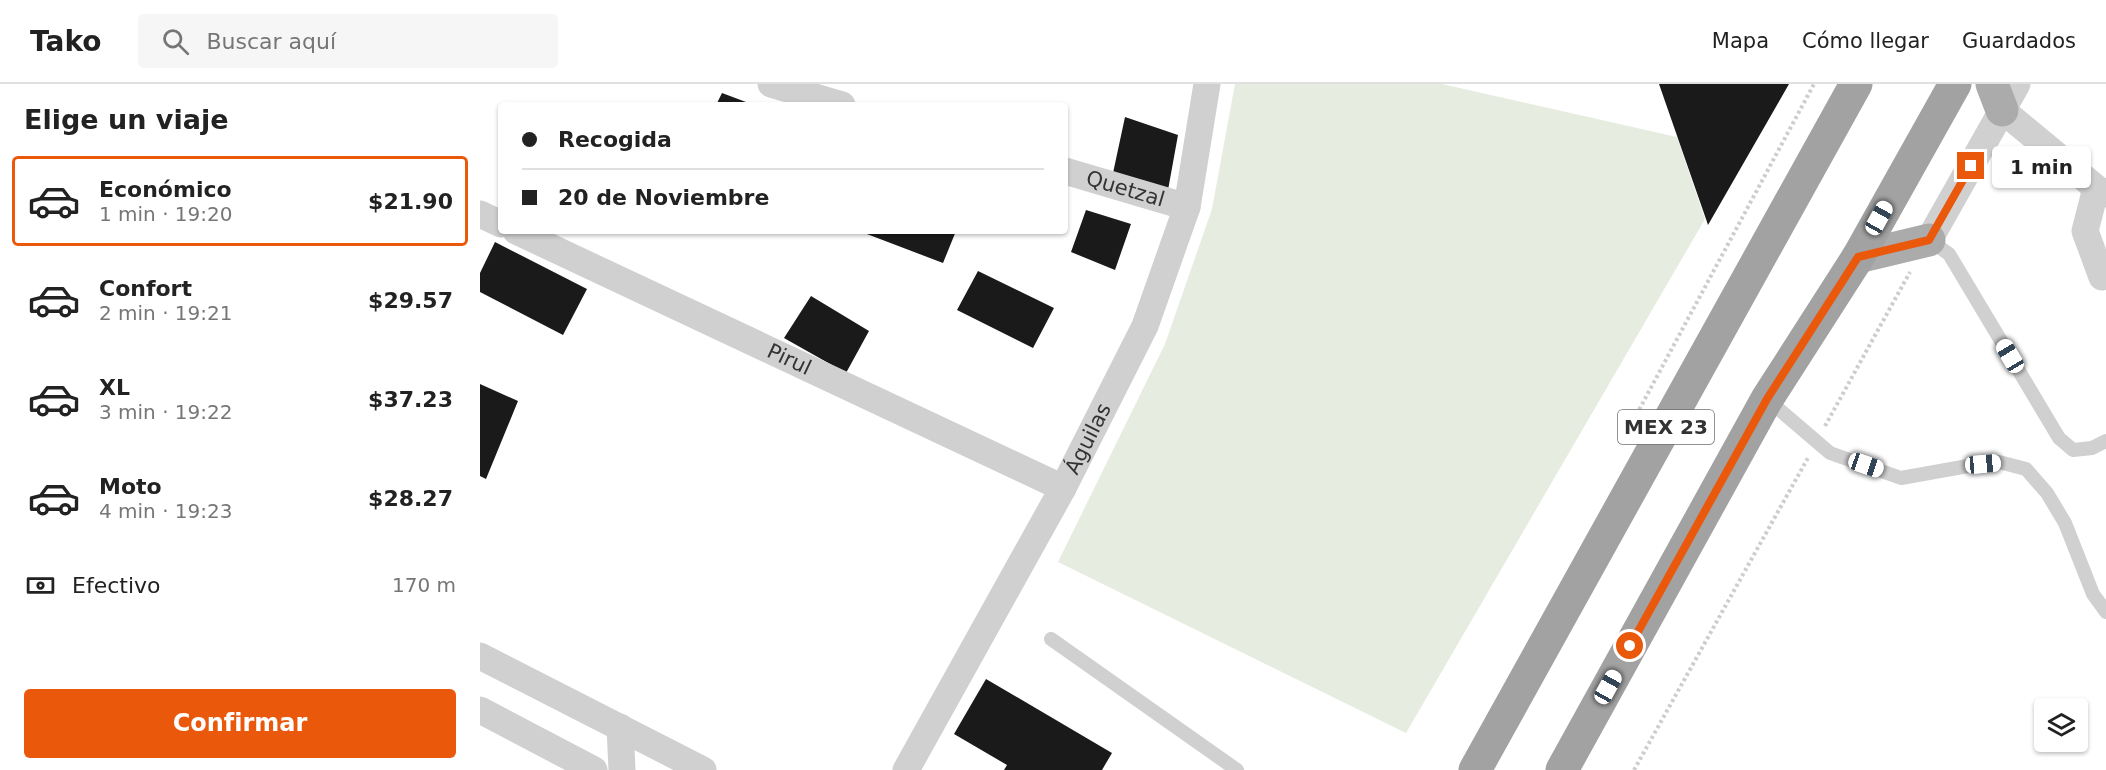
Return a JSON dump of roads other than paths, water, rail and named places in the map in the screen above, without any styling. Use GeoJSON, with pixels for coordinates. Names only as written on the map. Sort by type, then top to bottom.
{"type":"FeatureCollection","features":[{"type":"Feature","properties":{"kind":"highway","name":"MEX 23"},"geometry":{"type":"LineString","coordinates":[[1475,770],[1856,84]]}},
{"type":"Feature","properties":{"kind":"highway","name":"MEX 23"},"geometry":{"type":"LineString","coordinates":[[1562,770],[1767,399],[1858,257],[1955,84]]}},
{"type":"Feature","properties":{"kind":"main road"},"geometry":{"type":"LineString","coordinates":[[1858,257],[1929,240]]}},
{"type":"Feature","properties":{"kind":"street"},"geometry":{"type":"LineString","coordinates":[[771,84],[832,102]]}},
{"type":"Feature","properties":{"kind":"street","name":"Águilas"},"geometry":{"type":"LineString","coordinates":[[906,770],[1063,488],[1145,326],[1187,207],[1207,84]]}},
{"type":"Feature","properties":{"kind":"street"},"geometry":{"type":"LineString","coordinates":[[1929,240],[2004,93],[2101,191],[2085,231],[2102,278]]}},
{"type":"Feature","properties":{"kind":"street","name":"Quetzal"},"geometry":{"type":"LineString","coordinates":[[1068,172],[1187,207]]}},
{"type":"Feature","properties":{"kind":"street"},"geometry":{"type":"LineString","coordinates":[[480,214],[498,223]]}},
{"type":"Feature","properties":{"kind":"street","name":"Pirul"},"geometry":{"type":"LineString","coordinates":[[522,234],[1063,488]]}},
{"type":"Feature","properties":{"kind":"street"},"geometry":{"type":"LineString","coordinates":[[480,656],[703,770]]}},
{"type":"Feature","properties":{"kind":"street"},"geometry":{"type":"LineString","coordinates":[[480,710],[594,770]]}},
{"type":"Feature","properties":{"kind":"street"},"geometry":{"type":"LineString","coordinates":[[620,727],[622,770]]}},
{"type":"Feature","properties":{"kind":"lane"},"geometry":{"type":"LineString","coordinates":[[1929,240],[1949,254],[2059,438],[2073,450],[2092,448],[2106,441]]}},
{"type":"Feature","properties":{"kind":"lane"},"geometry":{"type":"LineString","coordinates":[[1767,399],[1830,453],[1901,477],[1999,462],[2026,469],[2047,493],[2065,523],[2093,594],[2106,612]]}},
{"type":"Feature","properties":{"kind":"lane"},"geometry":{"type":"LineString","coordinates":[[1051,639],[1238,770]]}}]}
